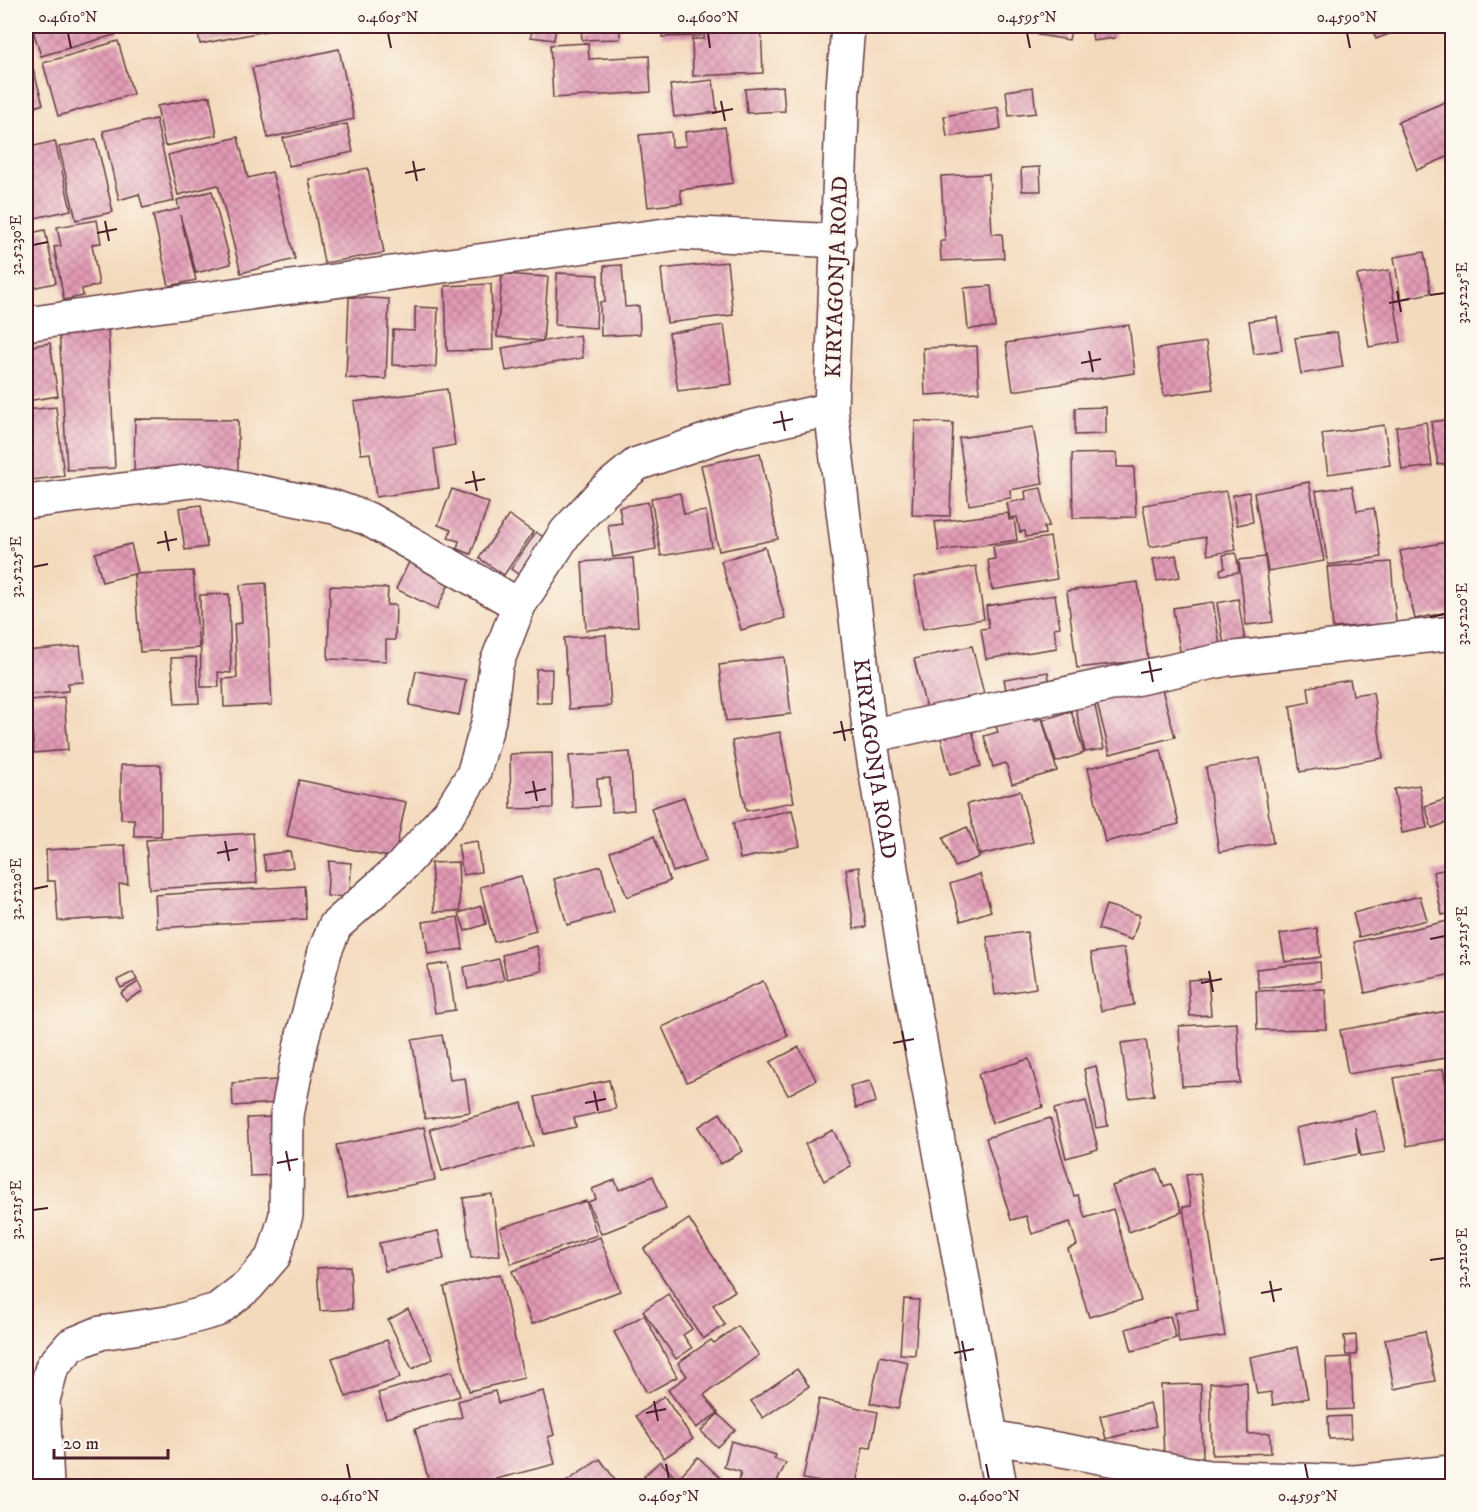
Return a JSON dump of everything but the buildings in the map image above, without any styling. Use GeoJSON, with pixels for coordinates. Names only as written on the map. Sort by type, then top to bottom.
{"type":"FeatureCollection","features":[{"type":"Feature","properties":{"kind":"street","name":"KIRYAGONJA ROAD"},"geometry":{"type":"LineString","coordinates":[[848,26],[843,88],[831,409],[870,736],[905,957],[1000,1486]]}},
{"type":"Feature","properties":{"kind":"street"},"geometry":{"type":"LineString","coordinates":[[26,324],[332,279],[679,233],[839,241]]}},
{"type":"Feature","properties":{"kind":"street"},"geometry":{"type":"LineString","coordinates":[[47,1486],[43,1400],[52,1367],[71,1345],[100,1332],[174,1322],[217,1310],[248,1286],[274,1256],[285,1215],[286,1115],[302,1039],[335,926],[400,868],[449,813],[473,775],[489,720],[495,665],[519,605],[566,532],[603,492],[637,464],[734,431],[831,409]]}},
{"type":"Feature","properties":{"kind":"street"},"geometry":{"type":"LineString","coordinates":[[26,502],[200,480],[334,507],[368,519],[519,605]]}},
{"type":"Feature","properties":{"kind":"street"},"geometry":{"type":"LineString","coordinates":[[870,736],[1227,659],[1452,633]]}},
{"type":"Feature","properties":{"kind":"street"},"geometry":{"type":"LineString","coordinates":[[991,1437],[1208,1477],[1355,1482],[1452,1472]]}}]}
